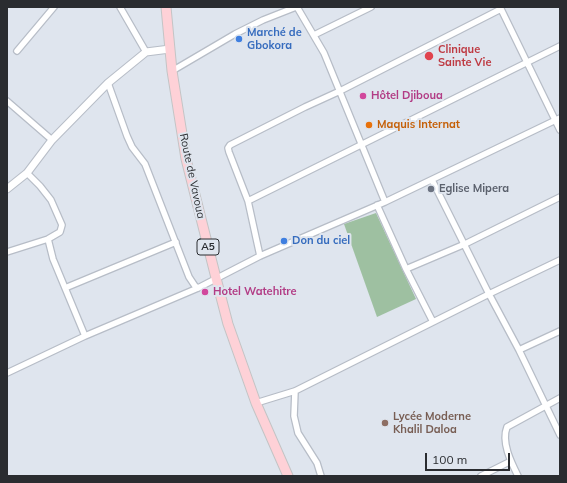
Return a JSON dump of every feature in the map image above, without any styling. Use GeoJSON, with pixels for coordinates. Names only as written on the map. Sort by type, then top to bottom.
{"type":"FeatureCollection","features":[{"type":"Feature","properties":{"kind":"main road","name":"Route de Vavoua"},"geometry":{"type":"LineString","coordinates":[[166,7],[172,71],[186,159],[216,278],[228,324],[256,403],[288,476]]}},
{"type":"Feature","properties":{"kind":"street"},"geometry":{"type":"LineString","coordinates":[[17,51],[54,7]]}},
{"type":"Feature","properties":{"kind":"street"},"geometry":{"type":"LineString","coordinates":[[120,7],[146,52]]}},
{"type":"Feature","properties":{"kind":"street"},"geometry":{"type":"LineString","coordinates":[[172,71],[235,34],[263,20],[297,7],[324,53],[385,202]]}},
{"type":"Feature","properties":{"kind":"street"},"geometry":{"type":"LineString","coordinates":[[314,35],[371,7]]}},
{"type":"Feature","properties":{"kind":"street"},"geometry":{"type":"LineString","coordinates":[[260,256],[248,201],[229,152],[228,148],[230,145],[340,91],[500,8],[558,120],[560,130]]}},
{"type":"Feature","properties":{"kind":"street"},"geometry":{"type":"LineString","coordinates":[[248,201],[560,46]]}},
{"type":"Feature","properties":{"kind":"street"},"geometry":{"type":"LineString","coordinates":[[7,189],[27,173],[52,140],[108,83],[146,52],[170,49]]}},
{"type":"Feature","properties":{"kind":"street"},"geometry":{"type":"LineString","coordinates":[[108,83],[127,136],[132,147],[145,164],[189,277],[198,288]]}},
{"type":"Feature","properties":{"kind":"street"},"geometry":{"type":"LineString","coordinates":[[7,101],[52,140]]}},
{"type":"Feature","properties":{"kind":"street"},"geometry":{"type":"LineString","coordinates":[[7,373],[85,336],[198,288],[260,256],[385,202],[558,120]]}},
{"type":"Feature","properties":{"kind":"street"},"geometry":{"type":"LineString","coordinates":[[7,252],[48,240],[60,232],[62,225],[51,200],[27,173]]}},
{"type":"Feature","properties":{"kind":"street"},"geometry":{"type":"LineString","coordinates":[[432,180],[519,350],[560,435]]}},
{"type":"Feature","properties":{"kind":"street"},"geometry":{"type":"LineString","coordinates":[[406,269],[465,244],[560,197]]}},
{"type":"Feature","properties":{"kind":"street"},"geometry":{"type":"LineString","coordinates":[[377,205],[406,269],[433,322]]}},
{"type":"Feature","properties":{"kind":"street"},"geometry":{"type":"LineString","coordinates":[[48,240],[53,259],[85,336]]}},
{"type":"Feature","properties":{"kind":"street"},"geometry":{"type":"LineString","coordinates":[[65,288],[176,242]]}},
{"type":"Feature","properties":{"kind":"street"},"geometry":{"type":"LineString","coordinates":[[256,403],[295,391],[560,260]]}},
{"type":"Feature","properties":{"kind":"street"},"geometry":{"type":"LineString","coordinates":[[519,350],[560,331]]}},
{"type":"Feature","properties":{"kind":"street"},"geometry":{"type":"LineString","coordinates":[[295,391],[294,416],[298,433],[317,463],[321,476]]}},
{"type":"Feature","properties":{"kind":"street"},"geometry":{"type":"LineString","coordinates":[[518,476],[508,451],[505,432],[507,427],[560,398]]}},
{"type":"Feature","properties":{"kind":"street"},"geometry":{"type":"LineString","coordinates":[[481,476],[511,461]]}},
{"type":"Feature","properties":{"kind":"green space"},"geometry":{"type":"Polygon","coordinates":[[[376,213],[416,299],[377,317],[344,224],[376,213]]]}},
{"type":"Feature","properties":{"kind":"place","name":"Marché de Gbokora"},"geometry":{"type":"Point","coordinates":[239,39]}},
{"type":"Feature","properties":{"kind":"place","name":"Clinique Sainte Vie"},"geometry":{"type":"Point","coordinates":[429,56]}},
{"type":"Feature","properties":{"kind":"place","name":"Hôtel Djiboua"},"geometry":{"type":"Point","coordinates":[363,96]}},
{"type":"Feature","properties":{"kind":"place","name":"Maquis Internat"},"geometry":{"type":"Point","coordinates":[369,125]}},
{"type":"Feature","properties":{"kind":"place","name":"Eglise Mipera"},"geometry":{"type":"Point","coordinates":[431,189]}},
{"type":"Feature","properties":{"kind":"place","name":"Don du ciel"},"geometry":{"type":"Point","coordinates":[284,241]}},
{"type":"Feature","properties":{"kind":"place","name":"Hotel Watehitre"},"geometry":{"type":"Point","coordinates":[205,292]}},
{"type":"Feature","properties":{"kind":"place","name":"Lycée Moderne Khalil Daloa"},"geometry":{"type":"Point","coordinates":[385,423]}}]}
